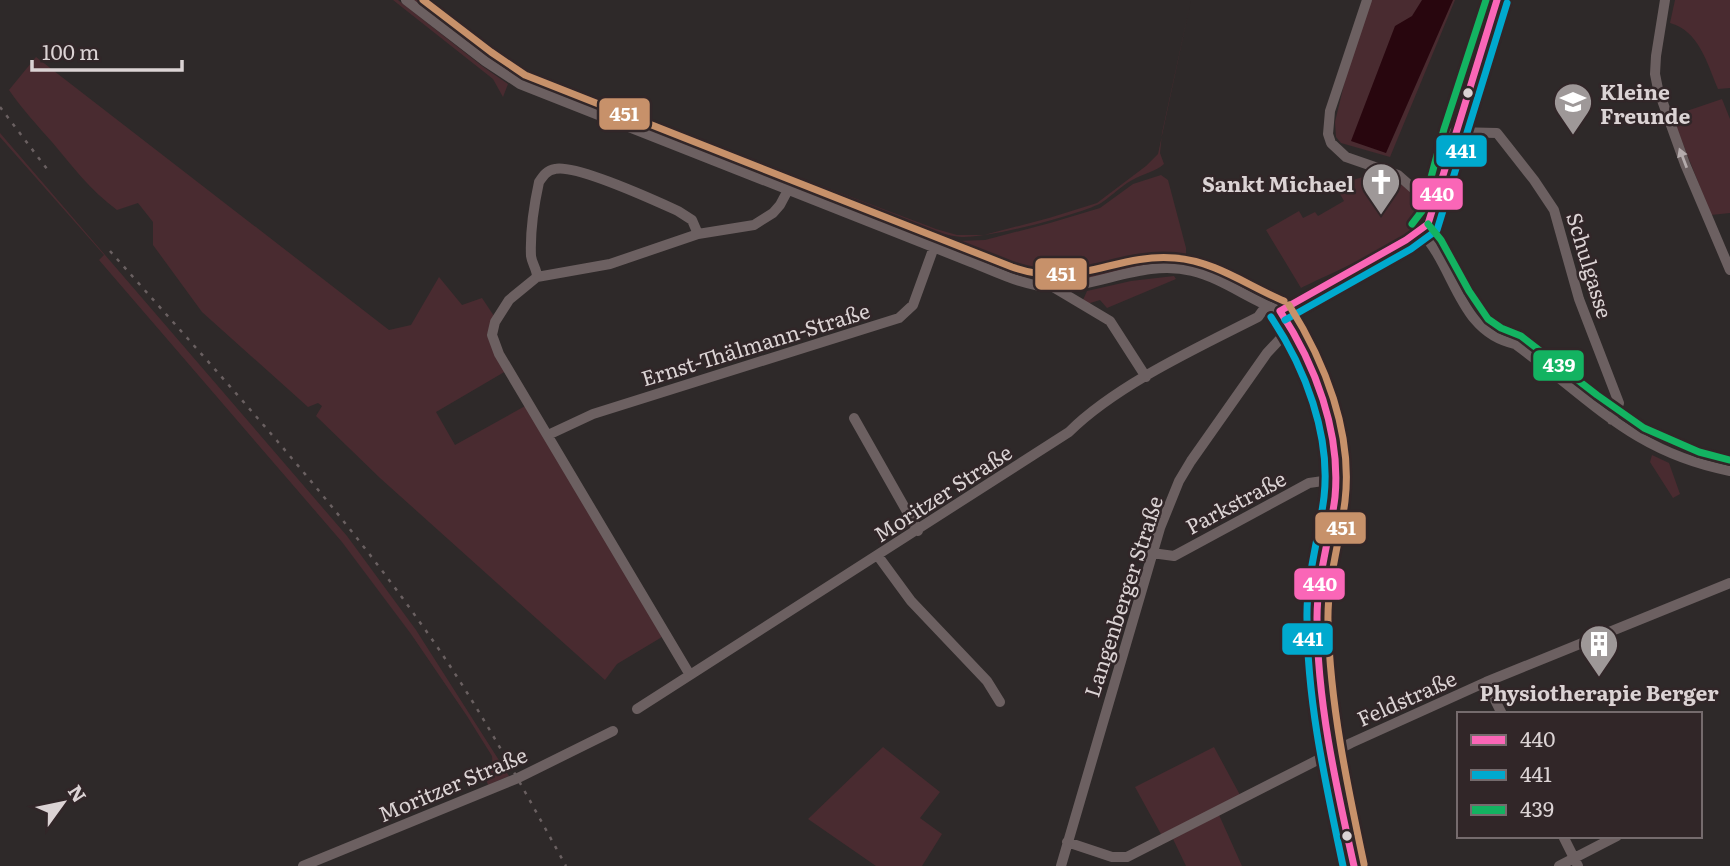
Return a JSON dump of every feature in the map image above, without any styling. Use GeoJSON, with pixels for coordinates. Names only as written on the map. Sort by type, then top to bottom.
{"type":"FeatureCollection","features":[{"type":"Feature","properties":{"kind":"street"},"geometry":{"type":"LineString","coordinates":[[406,0],[485,61],[520,84],[1032,284],[1053,287],[1080,284],[1151,269],[1191,271],[1280,311],[1294,330],[1328,413],[1336,479],[1317,615],[1319,662],[1329,754],[1354,866]]}},
{"type":"Feature","properties":{"kind":"street"},"geometry":{"type":"LineString","coordinates":[[1367,0],[1330,111],[1328,134],[1331,143],[1346,157],[1398,175],[1423,197],[1436,202]]}},
{"type":"Feature","properties":{"kind":"street"},"geometry":{"type":"LineString","coordinates":[[1280,311],[1420,232],[1428,224],[1454,132],[1497,0]]}},
{"type":"Feature","properties":{"kind":"street"},"geometry":{"type":"LineString","coordinates":[[1665,0],[1656,56],[1658,89],[1730,271]]}},
{"type":"Feature","properties":{"kind":"street","name":"Schulgasse"},"geometry":{"type":"LineString","coordinates":[[1454,132],[1497,133],[1547,197],[1586,320],[1619,403],[1612,420]]}},
{"type":"Feature","properties":{"kind":"street"},"geometry":{"type":"LineString","coordinates":[[537,278],[537,270],[531,261],[531,248],[539,182],[544,174],[557,168],[578,171],[678,211],[691,220],[698,234]]}},
{"type":"Feature","properties":{"kind":"street"},"geometry":{"type":"LineString","coordinates":[[690,675],[499,354],[492,335],[495,322],[509,300],[537,278],[610,264],[698,234],[746,227],[763,221],[780,205],[788,190]]}},
{"type":"Feature","properties":{"kind":"street"},"geometry":{"type":"LineString","coordinates":[[1420,232],[1431,245],[1452,286],[1476,323],[1495,337],[1515,344],[1636,437],[1689,461],[1730,471]]}},
{"type":"Feature","properties":{"kind":"street","name":"Ernst-Thälmann-Straße"},"geometry":{"type":"LineString","coordinates":[[548,435],[593,414],[899,318],[913,304],[934,247]]}},
{"type":"Feature","properties":{"kind":"street"},"geometry":{"type":"LineString","coordinates":[[1053,287],[1110,321],[1146,377]]}},
{"type":"Feature","properties":{"kind":"street","name":"Moritzer Straße"},"geometry":{"type":"LineString","coordinates":[[637,709],[918,531],[1069,432],[1080,421],[1146,377],[1258,317],[1266,306]]}},
{"type":"Feature","properties":{"kind":"street","name":"Langenberger Straße"},"geometry":{"type":"LineString","coordinates":[[1061,866],[1152,553],[1179,481],[1267,353],[1282,337],[1294,330]]}},
{"type":"Feature","properties":{"kind":"street"},"geometry":{"type":"LineString","coordinates":[[854,418],[918,531]]}},
{"type":"Feature","properties":{"kind":"street","name":"Parkstraße"},"geometry":{"type":"LineString","coordinates":[[1152,553],[1174,556],[1309,484],[1336,479]]}},
{"type":"Feature","properties":{"kind":"street"},"geometry":{"type":"LineString","coordinates":[[878,556],[911,601],[987,681],[1000,702]]}},
{"type":"Feature","properties":{"kind":"street","name":"Feldstraße"},"geometry":{"type":"LineString","coordinates":[[1067,842],[1112,857],[1127,857],[1329,754],[1486,682],[1730,583]]}},
{"type":"Feature","properties":{"kind":"street"},"geometry":{"type":"LineString","coordinates":[[1486,682],[1501,712]]}},
{"type":"Feature","properties":{"kind":"street","name":"Moritzer Straße"},"geometry":{"type":"LineString","coordinates":[[303,866],[518,778],[613,731]]}},
{"type":"Feature","properties":{"kind":"street"},"geometry":{"type":"LineString","coordinates":[[1564,838],[1576,862]]}},
{"type":"Feature","properties":{"kind":"street"},"geometry":{"type":"LineString","coordinates":[[1559,866],[1576,862],[1614,838]]}},
{"type":"Feature","properties":{"kind":"shaded area"},"geometry":{"type":"Polygon","coordinates":[[[393,0],[398,0],[508,84],[503,97],[493,79],[393,0]]]}},
{"type":"Feature","properties":{"kind":"shaded area"},"geometry":{"type":"Polygon","coordinates":[[[413,0],[417,0],[485,52],[529,80],[787,182],[786,185],[543,90],[492,60],[413,0]]]}},
{"type":"Feature","properties":{"kind":"shaded area"},"geometry":{"type":"Polygon","coordinates":[[[422,0],[427,0],[506,59],[552,84],[957,235],[984,235],[1097,203],[1158,154],[1162,137],[1160,153],[1164,164],[1131,180],[1101,203],[1073,214],[1032,225],[990,234],[973,237],[943,234],[546,84],[505,61],[422,0]]]}},
{"type":"Feature","properties":{"kind":"shaded area"},"geometry":{"type":"Polygon","coordinates":[[[1191,0],[1162,137],[1162,133],[1191,0]]]}},
{"type":"Feature","properties":{"kind":"shaded area"},"geometry":{"type":"Polygon","coordinates":[[[1370,0],[1455,0],[1390,157],[1341,143],[1336,137],[1335,122],[1346,76],[1370,0]]]}},
{"type":"Feature","properties":{"kind":"shaded area"},"geometry":{"type":"Polygon","coordinates":[[[1422,0],[1453,0],[1386,153],[1351,141],[1395,26],[1412,16],[1422,0]]]}},
{"type":"Feature","properties":{"kind":"shaded area"},"geometry":{"type":"Polygon","coordinates":[[[1675,0],[1730,0],[1730,88],[1718,89],[1701,49],[1688,33],[1670,23],[1675,0]]]}},
{"type":"Feature","properties":{"kind":"shaded area"},"geometry":{"type":"Polygon","coordinates":[[[36,57],[389,330],[411,325],[439,277],[462,305],[482,298],[494,316],[487,335],[506,371],[436,412],[455,445],[527,405],[662,637],[617,664],[605,680],[380,478],[316,416],[322,406],[318,403],[308,407],[202,312],[153,245],[153,222],[138,203],[117,210],[108,203],[82,178],[24,110],[9,90],[36,57]]]}},
{"type":"Feature","properties":{"kind":"shaded area"},"geometry":{"type":"Polygon","coordinates":[[[1722,99],[1730,119],[1730,213],[1711,215],[1672,116],[1722,99]]]}},
{"type":"Feature","properties":{"kind":"shaded area"},"geometry":{"type":"Polygon","coordinates":[[[0,133],[347,536],[416,630],[509,776],[488,785],[486,779],[493,769],[492,756],[411,634],[342,542],[99,260],[104,255],[0,137],[0,133]]]}},
{"type":"Feature","properties":{"kind":"shaded area"},"geometry":{"type":"Polygon","coordinates":[[[1161,175],[1168,180],[1186,248],[1186,265],[1157,265],[1084,280],[1052,281],[1018,274],[936,242],[937,237],[957,241],[985,240],[1050,223],[1100,208],[1133,184],[1161,175]]]}},
{"type":"Feature","properties":{"kind":"shaded area"},"geometry":{"type":"Polygon","coordinates":[[[1370,175],[1399,183],[1417,196],[1418,217],[1413,229],[1379,251],[1301,288],[1266,230],[1299,211],[1303,218],[1315,212],[1318,216],[1344,201],[1335,185],[1370,175]]]}},
{"type":"Feature","properties":{"kind":"shaded area"},"geometry":{"type":"Polygon","coordinates":[[[1174,276],[1176,279],[1107,308],[1100,300],[1087,304],[1083,300],[1087,291],[1131,281],[1174,276]]]}},
{"type":"Feature","properties":{"kind":"shaded area"},"geometry":{"type":"Polygon","coordinates":[[[1652,455],[1669,463],[1680,494],[1673,498],[1650,462],[1652,455]]]}},
{"type":"Feature","properties":{"kind":"shaded area"},"geometry":{"type":"Polygon","coordinates":[[[883,747],[940,792],[920,818],[942,834],[922,866],[876,866],[808,819],[883,747]]]}},
{"type":"Feature","properties":{"kind":"shaded area"},"geometry":{"type":"Polygon","coordinates":[[[1214,747],[1240,795],[1162,836],[1135,787],[1214,747]]]}},
{"type":"Feature","properties":{"kind":"shaded area"},"geometry":{"type":"Polygon","coordinates":[[[1219,815],[1242,866],[1186,866],[1173,839],[1219,815]]]}},
{"type":"Feature","properties":{"kind":"railway"},"geometry":{"type":"LineString","coordinates":[[0,107],[47,169]]}},
{"type":"Feature","properties":{"kind":"railway"},"geometry":{"type":"LineString","coordinates":[[110,251],[269,432],[383,572],[459,680],[566,866]]}},
{"type":"Feature","properties":{"kind":"transit line","name":"451"},"geometry":{"type":"LineString","coordinates":[[423,0],[525,75],[1012,267],[1057,275],[1153,258],[1175,258],[1218,269],[1284,301]]}},
{"type":"Feature","properties":{"kind":"transit line","name":"439"},"geometry":{"type":"LineString","coordinates":[[1412,224],[1422,211],[1444,129],[1486,0]]}},
{"type":"Feature","properties":{"kind":"transit line","name":"440"},"geometry":{"type":"LineString","coordinates":[[1280,311],[1406,240],[1428,224],[1497,0]]}},
{"type":"Feature","properties":{"kind":"transit line","name":"441"},"geometry":{"type":"LineString","coordinates":[[1285,320],[1411,249],[1437,230],[1507,3]]}},
{"type":"Feature","properties":{"kind":"transit line","name":"439"},"geometry":{"type":"LineString","coordinates":[[1428,224],[1441,240],[1488,319],[1521,336],[1644,428],[1699,452],[1730,460]]}},
{"type":"Feature","properties":{"kind":"transit line","name":"451"},"geometry":{"type":"LineString","coordinates":[[1289,305],[1325,374],[1334,399],[1345,450],[1345,501],[1328,607],[1329,653],[1340,744],[1364,864]]}},
{"type":"Feature","properties":{"kind":"transit line","name":"440"},"geometry":{"type":"LineString","coordinates":[[1280,311],[1314,376],[1323,400],[1334,448],[1335,497],[1319,588],[1318,649],[1329,743],[1354,866]]}},
{"type":"Feature","properties":{"kind":"transit line","name":"441"},"geometry":{"type":"LineString","coordinates":[[1271,317],[1305,380],[1319,426],[1323,450],[1324,497],[1307,604],[1308,650],[1319,743],[1343,866]]}},
{"type":"Feature","properties":{"kind":"place","name":"Kleine Freunde"},"geometry":{"type":"Point","coordinates":[1573,136]}},
{"type":"Feature","properties":{"kind":"place","name":"Sankt Michael"},"geometry":{"type":"Point","coordinates":[1381,216]}},
{"type":"Feature","properties":{"kind":"place","name":"Physiotherapie Berger"},"geometry":{"type":"Point","coordinates":[1599,678]}}]}
